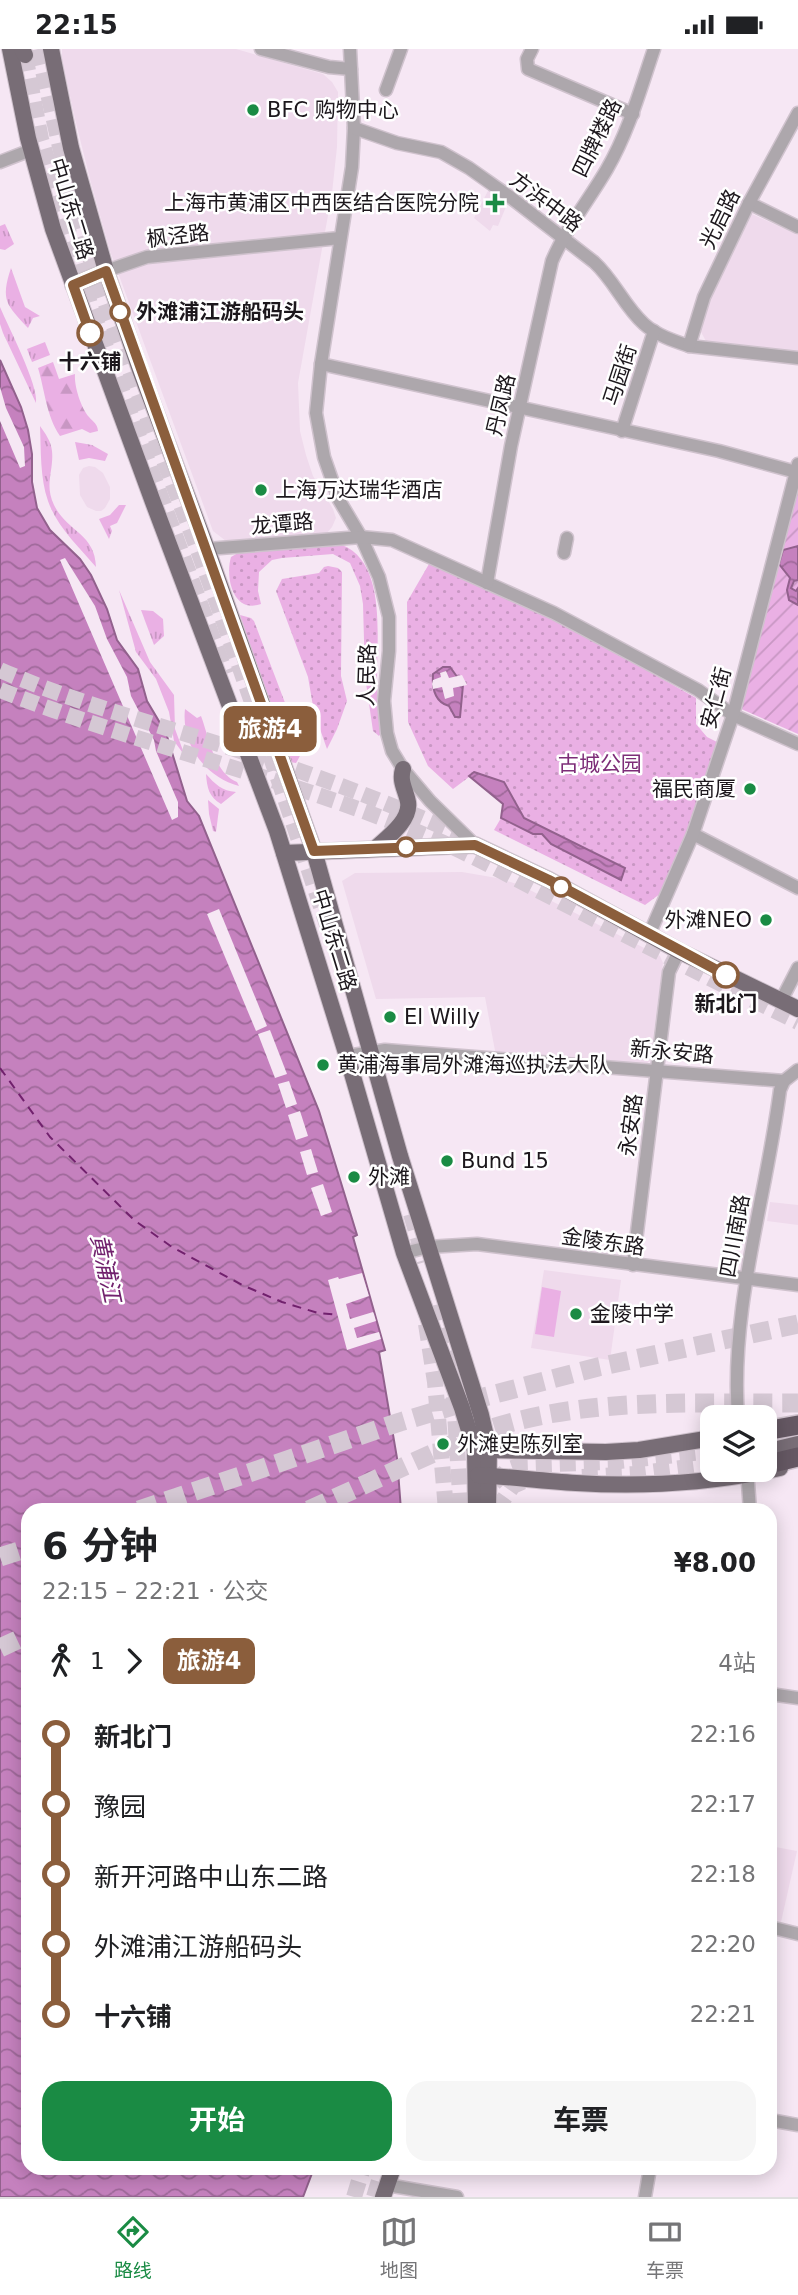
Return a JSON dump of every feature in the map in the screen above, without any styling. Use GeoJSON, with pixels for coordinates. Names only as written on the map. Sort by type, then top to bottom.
{"type":"FeatureCollection","features":[{"type":"Feature","properties":{"kind":"highway"},"geometry":{"type":"LineString","coordinates":[[777,1441],[798,1425]]}},
{"type":"Feature","properties":{"kind":"highway"},"geometry":{"type":"LineString","coordinates":[[777,1445],[798,1434]]}},
{"type":"Feature","properties":{"kind":"highway"},"geometry":{"type":"LineString","coordinates":[[777,1451],[798,1446]]}},
{"type":"Feature","properties":{"kind":"highway"},"geometry":{"type":"LineString","coordinates":[[777,1457],[798,1457]]}},
{"type":"Feature","properties":{"kind":"main road","name":"中山东二路"},"geometry":{"type":"LineString","coordinates":[[51,49],[71,148],[106,271],[314,851],[400,1156],[471,1381],[482,1450]]}},
{"type":"Feature","properties":{"kind":"main road","name":"中山东二路"},"geometry":{"type":"LineString","coordinates":[[19,51],[16,90],[53,229],[284,853],[404,1253],[482,1450]]}},
{"type":"Feature","properties":{"kind":"main road"},"geometry":{"type":"LineString","coordinates":[[73,285],[106,271]]}},
{"type":"Feature","properties":{"kind":"main road"},"geometry":{"type":"LineString","coordinates":[[376,848],[405,817],[409,805],[400,778],[403,769]]}},
{"type":"Feature","properties":{"kind":"main road"},"geometry":{"type":"LineString","coordinates":[[284,853],[475,845]]}},
{"type":"Feature","properties":{"kind":"main road","name":"人民路"},"geometry":{"type":"LineString","coordinates":[[475,845],[549,880],[679,951],[798,1009]]}},
{"type":"Feature","properties":{"kind":"main road"},"geometry":{"type":"LineString","coordinates":[[777,1438],[798,1416]]}},
{"type":"Feature","properties":{"kind":"main road"},"geometry":{"type":"LineString","coordinates":[[487,1503],[482,1450],[583,1453],[639,1450],[700,1440]]}},
{"type":"Feature","properties":{"kind":"main road"},"geometry":{"type":"LineString","coordinates":[[541,1452],[529,1456],[524,1466],[529,1476],[541,1480]]}},
{"type":"Feature","properties":{"kind":"main road"},"geometry":{"type":"LineString","coordinates":[[777,1459],[798,1465]]}},
{"type":"Feature","properties":{"kind":"main road"},"geometry":{"type":"LineString","coordinates":[[483,1475],[614,1484],[700,1480]]}},
{"type":"Feature","properties":{"kind":"main road"},"geometry":{"type":"LineString","coordinates":[[478,1503],[483,1475]]}},
{"type":"Feature","properties":{"kind":"main road"},"geometry":{"type":"LineString","coordinates":[[390,2192],[400,2175]]}},
{"type":"Feature","properties":{"kind":"street"},"geometry":{"type":"LineString","coordinates":[[261,49],[329,67],[351,69]]}},
{"type":"Feature","properties":{"kind":"street","name":"人民路"},"geometry":{"type":"LineString","coordinates":[[350,49],[354,128],[349,190],[321,364],[316,413],[324,457],[339,500],[361,537],[379,577],[389,617],[389,651],[384,694],[387,733],[392,751],[403,769],[430,801],[475,845]]}},
{"type":"Feature","properties":{"kind":"street"},"geometry":{"type":"LineString","coordinates":[[386,90],[401,49]]}},
{"type":"Feature","properties":{"kind":"street"},"geometry":{"type":"LineString","coordinates":[[532,49],[527,59],[528,69],[633,114]]}},
{"type":"Feature","properties":{"kind":"street","name":"四牌楼路"},"geometry":{"type":"LineString","coordinates":[[562,237],[606,170],[628,127],[654,49]]}},
{"type":"Feature","properties":{"kind":"street","name":"光启路"},"geometry":{"type":"LineString","coordinates":[[689,347],[704,297],[749,203],[798,113]]}},
{"type":"Feature","properties":{"kind":"street","name":"方浜中路"},"geometry":{"type":"LineString","coordinates":[[354,128],[397,143],[441,152],[469,168],[607,274],[645,325],[672,341],[689,347],[798,358]]}},
{"type":"Feature","properties":{"kind":"street"},"geometry":{"type":"LineString","coordinates":[[0,162],[31,151]]}},
{"type":"Feature","properties":{"kind":"street"},"geometry":{"type":"LineString","coordinates":[[749,203],[798,227]]}},
{"type":"Feature","properties":{"kind":"street","name":"丹凤路"},"geometry":{"type":"LineString","coordinates":[[487,583],[511,446],[552,261],[562,237]]}},
{"type":"Feature","properties":{"kind":"street","name":"枫泾路"},"geometry":{"type":"LineString","coordinates":[[106,271],[147,257],[340,238]]}},
{"type":"Feature","properties":{"kind":"street","name":"马园街"},"geometry":{"type":"LineString","coordinates":[[622,431],[654,331]]}},
{"type":"Feature","properties":{"kind":"street"},"geometry":{"type":"LineString","coordinates":[[321,364],[797,468]]}},
{"type":"Feature","properties":{"kind":"street","name":"安仁街"},"geometry":{"type":"LineString","coordinates":[[649,935],[693,834],[733,715],[797,468]]}},
{"type":"Feature","properties":{"kind":"street","name":"龙谭路"},"geometry":{"type":"LineString","coordinates":[[207,549],[361,537],[392,540],[554,613],[698,690],[733,715],[798,744]]}},
{"type":"Feature","properties":{"kind":"street"},"geometry":{"type":"LineString","coordinates":[[564,553],[567,538]]}},
{"type":"Feature","properties":{"kind":"street"},"geometry":{"type":"LineString","coordinates":[[693,834],[798,888]]}},
{"type":"Feature","properties":{"kind":"street","name":"永安路"},"geometry":{"type":"LineString","coordinates":[[633,1265],[669,972],[679,951]]}},
{"type":"Feature","properties":{"kind":"street"},"geometry":{"type":"LineString","coordinates":[[781,1001],[798,968]]}},
{"type":"Feature","properties":{"kind":"street","name":"新永安路"},"geometry":{"type":"LineString","coordinates":[[347,1056],[372,1051],[784,1081]]}},
{"type":"Feature","properties":{"kind":"street"},"geometry":{"type":"LineString","coordinates":[[784,1081],[798,1070]]}},
{"type":"Feature","properties":{"kind":"street","name":"四川南路"},"geometry":{"type":"LineString","coordinates":[[737,1405],[736,1387],[746,1280],[780,1090],[784,1081]]}},
{"type":"Feature","properties":{"kind":"street","name":"金陵东路"},"geometry":{"type":"LineString","coordinates":[[404,1253],[428,1247],[477,1244],[798,1286]]}},
{"type":"Feature","properties":{"kind":"street"},"geometry":{"type":"LineString","coordinates":[[751,1503],[756,1482]]}},
{"type":"Feature","properties":{"kind":"street"},"geometry":{"type":"LineString","coordinates":[[777,1695],[798,1698]]}},
{"type":"Feature","properties":{"kind":"street"},"geometry":{"type":"LineString","coordinates":[[777,1929],[798,1934]]}},
{"type":"Feature","properties":{"kind":"street"},"geometry":{"type":"LineString","coordinates":[[777,2121],[798,2125]]}},
{"type":"Feature","properties":{"kind":"street"},"geometry":{"type":"LineString","coordinates":[[645,2197],[648,2175]]}},
{"type":"Feature","properties":{"kind":"street"},"geometry":{"type":"LineString","coordinates":[[390,2192],[457,2197]]}},
{"type":"Feature","properties":{"kind":"shaded area"},"geometry":{"type":"Polygon","coordinates":[[[62,49],[236,49],[323,74],[338,92],[337,147],[332,193],[298,383],[300,431],[306,455],[313,476],[336,518],[327,533],[226,541],[213,531],[110,251],[75,119],[62,49]]]}},
{"type":"Feature","properties":{"kind":"shaded area","name":"上海市黄浦区中西医结合医院分院"},"geometry":{"type":"Polygon","coordinates":[[[491,185],[510,197],[498,226],[493,225],[490,231],[474,218],[491,185]]]}},
{"type":"Feature","properties":{"kind":"shaded area"},"geometry":{"type":"Polygon","coordinates":[[[752,214],[798,235],[798,352],[707,343],[701,332],[702,316],[752,214]]]}},
{"type":"Feature","properties":{"kind":"shaded area"},"geometry":{"type":"Polygon","coordinates":[[[89,466],[103,473],[110,487],[110,499],[101,511],[87,507],[80,495],[79,475],[83,468],[89,466]]]}},
{"type":"Feature","properties":{"kind":"shaded area"},"geometry":{"type":"Polygon","coordinates":[[[462,872],[520,885],[660,956],[663,963],[650,1061],[642,1067],[496,1056],[485,997],[376,999],[342,881],[355,873],[462,872]]]}},
{"type":"Feature","properties":{"kind":"shaded area"},"geometry":{"type":"Polygon","coordinates":[[[770,1202],[798,1205],[798,1225],[767,1221],[770,1202]]]}},
{"type":"Feature","properties":{"kind":"shaded area","name":"金陵中学"},"geometry":{"type":"Polygon","coordinates":[[[544,1270],[621,1280],[610,1360],[531,1348],[544,1270]]]}},
{"type":"Feature","properties":{"kind":"shaded area"},"geometry":{"type":"Polygon","coordinates":[[[777,1847],[797,1851],[781,1922],[777,1921],[777,1847]]]}},
{"type":"Feature","properties":{"kind":"green space"},"geometry":{"type":"Polygon","coordinates":[[[5,224],[14,244],[5,250],[0,249],[0,226],[5,224]]]}},
{"type":"Feature","properties":{"kind":"green space"},"geometry":{"type":"Polygon","coordinates":[[[11,268],[25,307],[40,316],[33,318],[28,328],[10,308],[6,295],[11,268]]]}},
{"type":"Feature","properties":{"kind":"green space"},"geometry":{"type":"Polygon","coordinates":[[[0,307],[33,383],[36,403],[3,333],[0,307]]]}},
{"type":"Feature","properties":{"kind":"green space"},"geometry":{"type":"Polygon","coordinates":[[[45,342],[50,355],[32,362],[27,349],[45,342]]]}},
{"type":"Feature","properties":{"kind":"green space"},"geometry":{"type":"Polygon","coordinates":[[[53,362],[59,379],[75,374],[81,403],[98,431],[90,433],[82,429],[60,436],[49,411],[38,368],[53,362]]]}},
{"type":"Feature","properties":{"kind":"green space"},"geometry":{"type":"Polygon","coordinates":[[[40,426],[51,447],[50,491],[54,505],[59,514],[91,547],[96,567],[63,528],[48,501],[42,473],[40,426]]]}},
{"type":"Feature","properties":{"kind":"green space"},"geometry":{"type":"Polygon","coordinates":[[[75,442],[92,445],[108,454],[105,461],[89,458],[79,460],[75,442]]]}},
{"type":"Feature","properties":{"kind":"green space"},"geometry":{"type":"Polygon","coordinates":[[[798,469],[798,734],[739,708],[798,469]]]}},
{"type":"Feature","properties":{"kind":"green space"},"geometry":{"type":"Polygon","coordinates":[[[119,505],[126,505],[117,523],[110,526],[112,531],[109,539],[99,519],[110,515],[119,505]]]}},
{"type":"Feature","properties":{"kind":"green space"},"geometry":{"type":"Polygon","coordinates":[[[342,545],[357,554],[367,568],[373,586],[378,626],[377,682],[383,730],[379,736],[373,731],[365,676],[360,586],[350,563],[333,554],[272,560],[259,572],[258,591],[261,604],[251,606],[238,599],[230,583],[231,557],[243,550],[342,545]]]}},
{"type":"Feature","properties":{"kind":"green space","name":"古城公园"},"geometry":{"type":"Polygon","coordinates":[[[429,564],[551,616],[696,698],[696,724],[707,737],[723,745],[668,888],[645,905],[494,830],[501,818],[503,804],[469,777],[453,789],[428,766],[408,722],[407,602],[429,564]]]}},
{"type":"Feature","properties":{"kind":"green space"},"geometry":{"type":"Polygon","coordinates":[[[328,566],[338,568],[342,572],[341,676],[347,701],[327,749],[314,712],[308,677],[276,591],[282,579],[319,573],[328,566]]]}},
{"type":"Feature","properties":{"kind":"green space"},"geometry":{"type":"Polygon","coordinates":[[[119,590],[150,662],[174,695],[175,729],[185,756],[174,741],[169,712],[156,679],[136,652],[119,590]]]}},
{"type":"Feature","properties":{"kind":"green space"},"geometry":{"type":"Polygon","coordinates":[[[141,610],[153,611],[163,619],[164,636],[154,645],[141,610]]]}},
{"type":"Feature","properties":{"kind":"green space"},"geometry":{"type":"Polygon","coordinates":[[[240,615],[254,621],[287,708],[295,705],[305,734],[304,747],[296,763],[290,762],[284,747],[240,615]]]}},
{"type":"Feature","properties":{"kind":"green space"},"geometry":{"type":"Polygon","coordinates":[[[185,709],[197,718],[201,716],[218,763],[239,786],[216,775],[198,757],[187,735],[185,709]]]}},
{"type":"Feature","properties":{"kind":"green space"},"geometry":{"type":"Polygon","coordinates":[[[206,774],[219,786],[236,792],[221,804],[209,792],[206,774]]]}},
{"type":"Feature","properties":{"kind":"green space"},"geometry":{"type":"Polygon","coordinates":[[[208,800],[219,809],[216,832],[213,831],[208,800]]]}},
{"type":"Feature","properties":{"kind":"green space"},"geometry":{"type":"Polygon","coordinates":[[[542,1287],[561,1291],[554,1337],[535,1334],[542,1287]]]}},
{"type":"Feature","properties":{"kind":"water","name":"黄浦江"},"geometry":{"type":"Polygon","coordinates":[[[0,360],[28,430],[37,508],[50,530],[80,559],[91,575],[107,609],[117,640],[138,669],[147,701],[166,733],[187,801],[199,816],[319,1111],[357,1235],[353,1237],[385,1350],[379,1352],[397,1458],[400,1503],[21,1503],[21,2175],[311,2175],[303,2197],[0,2197],[0,360]]]}},
{"type":"Feature","properties":{"kind":"water"},"geometry":{"type":"Polygon","coordinates":[[[798,546],[798,580],[794,581],[791,588],[796,591],[798,588],[798,605],[789,600],[787,590],[790,578],[779,564],[783,550],[798,546]]]}},
{"type":"Feature","properties":{"kind":"water"},"geometry":{"type":"Polygon","coordinates":[[[443,667],[450,667],[463,685],[460,717],[455,717],[449,706],[435,694],[433,674],[443,667]]]}},
{"type":"Feature","properties":{"kind":"water"},"geometry":{"type":"Polygon","coordinates":[[[474,772],[504,782],[524,818],[625,868],[621,880],[551,844],[542,834],[533,834],[501,818],[503,804],[469,776],[474,772]]]}},
{"type":"Feature","properties":{"kind":"pier"},"geometry":{"type":"Polygon","coordinates":[[[0,387],[6,408],[24,447],[25,466],[20,468],[0,421],[0,387]]]}},
{"type":"Feature","properties":{"kind":"pier"},"geometry":{"type":"Polygon","coordinates":[[[65,558],[95,606],[107,639],[127,677],[131,696],[154,740],[156,751],[178,802],[178,817],[172,820],[60,560],[65,558]]]}},
{"type":"Feature","properties":{"kind":"pier"},"geometry":{"type":"Polygon","coordinates":[[[446,671],[449,678],[462,675],[467,685],[453,688],[454,696],[445,699],[442,687],[433,689],[432,684],[433,680],[441,677],[440,673],[446,671]]]}},
{"type":"Feature","properties":{"kind":"pier"},"geometry":{"type":"Polygon","coordinates":[[[219,909],[267,1026],[256,1031],[207,914],[219,909]]]}},
{"type":"Feature","properties":{"kind":"pier"},"geometry":{"type":"Polygon","coordinates":[[[270,1030],[287,1074],[275,1078],[258,1034],[270,1030]]]}},
{"type":"Feature","properties":{"kind":"pier"},"geometry":{"type":"Polygon","coordinates":[[[289,1081],[297,1104],[286,1108],[278,1084],[289,1081]]]}},
{"type":"Feature","properties":{"kind":"pier"},"geometry":{"type":"Polygon","coordinates":[[[300,1111],[308,1136],[296,1140],[288,1115],[300,1111]]]}},
{"type":"Feature","properties":{"kind":"pier"},"geometry":{"type":"Polygon","coordinates":[[[311,1149],[318,1172],[307,1175],[300,1152],[311,1149]]]}},
{"type":"Feature","properties":{"kind":"pier"},"geometry":{"type":"Polygon","coordinates":[[[323,1184],[332,1212],[321,1216],[311,1188],[323,1184]]]}},
{"type":"Feature","properties":{"kind":"pier"},"geometry":{"type":"Polygon","coordinates":[[[362,1273],[369,1296],[346,1304],[350,1319],[373,1312],[376,1321],[354,1328],[357,1338],[379,1332],[381,1339],[347,1350],[328,1280],[362,1273]]]}},
{"type":"Feature","properties":{"kind":"ferry route"},"geometry":{"type":"LineString","coordinates":[[0,1068],[50,1137],[134,1220],[172,1247],[242,1285],[282,1302],[318,1313],[339,1315]]}},
{"type":"Feature","properties":{"kind":"tunnel"},"geometry":{"type":"LineString","coordinates":[[38,49],[65,169],[97,279],[234,650],[333,943]]}},
{"type":"Feature","properties":{"kind":"tunnel"},"geometry":{"type":"LineString","coordinates":[[25,55],[41,139],[90,304],[226,674]]}},
{"type":"Feature","properties":{"kind":"tunnel"},"geometry":{"type":"LineString","coordinates":[[0,670],[82,701],[317,777],[472,840]]}},
{"type":"Feature","properties":{"kind":"tunnel"},"geometry":{"type":"LineString","coordinates":[[0,690],[105,728],[373,814],[425,835],[458,849],[798,1022]]}},
{"type":"Feature","properties":{"kind":"tunnel"},"geometry":{"type":"LineString","coordinates":[[411,1214],[425,1262]]}},
{"type":"Feature","properties":{"kind":"tunnel"},"geometry":{"type":"LineString","coordinates":[[439,1304],[448,1341],[451,1371]]}},
{"type":"Feature","properties":{"kind":"tunnel"},"geometry":{"type":"LineString","coordinates":[[426,1324],[435,1382],[445,1503]]}},
{"type":"Feature","properties":{"kind":"tunnel"},"geometry":{"type":"LineString","coordinates":[[160,1503],[400,1422],[480,1398],[598,1367],[798,1324]]}},
{"type":"Feature","properties":{"kind":"tunnel"},"geometry":{"type":"LineString","coordinates":[[454,1397],[461,1503]]}},
{"type":"Feature","properties":{"kind":"tunnel"},"geometry":{"type":"LineString","coordinates":[[324,1503],[475,1434],[553,1413],[676,1403],[798,1403]]}},
{"type":"Feature","properties":{"kind":"tunnel"},"geometry":{"type":"LineString","coordinates":[[494,1483],[507,1470],[521,1465],[611,1462],[700,1452]]}},
{"type":"Feature","properties":{"kind":"tunnel"},"geometry":{"type":"LineString","coordinates":[[582,1477],[700,1466]]}},
{"type":"Feature","properties":{"kind":"tunnel"},"geometry":{"type":"LineString","coordinates":[[501,1503],[513,1486],[531,1478]]}},
{"type":"Feature","properties":{"kind":"tunnel"},"geometry":{"type":"LineString","coordinates":[[0,1557],[21,1550]]}},
{"type":"Feature","properties":{"kind":"tunnel"},"geometry":{"type":"LineString","coordinates":[[0,1648],[21,1638]]}},
{"type":"Feature","properties":{"kind":"tunnel"},"geometry":{"type":"LineString","coordinates":[[354,2197],[361,2175]]}},
{"type":"Feature","properties":{"kind":"tunnel"},"geometry":{"type":"LineString","coordinates":[[374,2197],[381,2175]]}},
{"type":"Feature","properties":{"kind":"bus line","name":"旅游4"},"geometry":{"type":"LineString","coordinates":[[90,333],[73,285],[106,271],[314,851],[475,845],[549,880],[726,975]]}},
{"type":"Feature","properties":{"kind":"place","name":"BFC 购物中心"},"geometry":{"type":"Point","coordinates":[253,110]}},
{"type":"Feature","properties":{"kind":"place","name":"上海市黄浦区中西医结合医院分院"},"geometry":{"type":"Point","coordinates":[495,203]}},
{"type":"Feature","properties":{"kind":"place","name":"外滩浦江游船码头"},"geometry":{"type":"Point","coordinates":[120,312]}},
{"type":"Feature","properties":{"kind":"place","name":"十六铺"},"geometry":{"type":"Point","coordinates":[90,333]}},
{"type":"Feature","properties":{"kind":"place","name":"上海万达瑞华酒店"},"geometry":{"type":"Point","coordinates":[261,490]}},
{"type":"Feature","properties":{"kind":"place","name":"福民商厦"},"geometry":{"type":"Point","coordinates":[750,789]}},
{"type":"Feature","properties":{"kind":"place","name":"外滩NEO"},"geometry":{"type":"Point","coordinates":[766,920]}},
{"type":"Feature","properties":{"kind":"place","name":"新北门"},"geometry":{"type":"Point","coordinates":[726,975]}},
{"type":"Feature","properties":{"kind":"place","name":"El Willy"},"geometry":{"type":"Point","coordinates":[390,1017]}},
{"type":"Feature","properties":{"kind":"place","name":"黄浦海事局外滩海巡执法大队"},"geometry":{"type":"Point","coordinates":[323,1065]}},
{"type":"Feature","properties":{"kind":"place","name":"Bund 15"},"geometry":{"type":"Point","coordinates":[447,1161]}},
{"type":"Feature","properties":{"kind":"place","name":"外滩"},"geometry":{"type":"Point","coordinates":[354,1177]}},
{"type":"Feature","properties":{"kind":"place","name":"金陵中学"},"geometry":{"type":"Point","coordinates":[576,1314]}},
{"type":"Feature","properties":{"kind":"place","name":"外滩史陈列室"},"geometry":{"type":"Point","coordinates":[443,1444]}}]}
